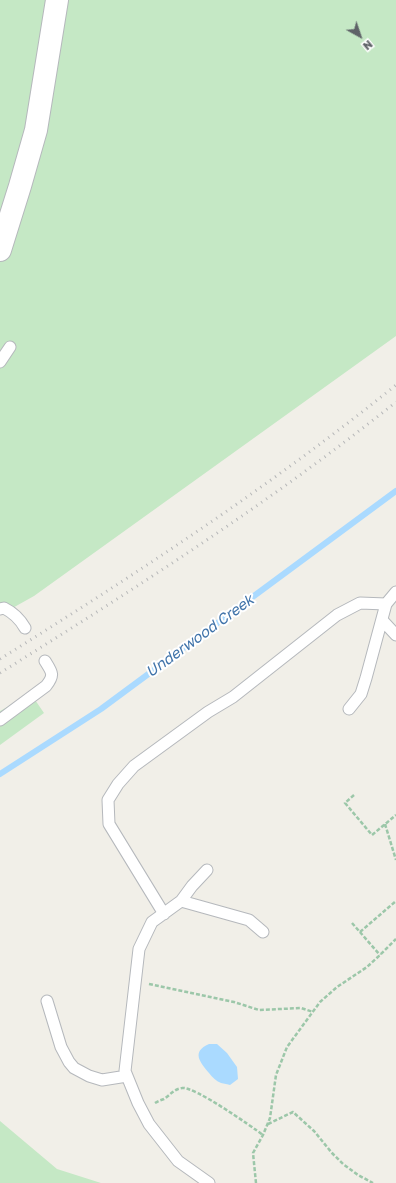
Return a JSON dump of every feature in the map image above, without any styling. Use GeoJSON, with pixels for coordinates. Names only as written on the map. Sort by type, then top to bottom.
{"type":"FeatureCollection","features":[{"type":"Feature","properties":{"kind":"street"},"geometry":{"type":"LineString","coordinates":[[0,250],[36,130],[57,0]]}},
{"type":"Feature","properties":{"kind":"lane"},"geometry":{"type":"LineString","coordinates":[[0,362],[10,347]]}},
{"type":"Feature","properties":{"kind":"lane"},"geometry":{"type":"LineString","coordinates":[[349,709],[361,694],[386,604],[396,592]]}},
{"type":"Feature","properties":{"kind":"lane"},"geometry":{"type":"LineString","coordinates":[[164,914],[109,824],[108,800],[118,784],[134,766],[202,716],[233,697],[337,615],[360,603],[386,604]]}},
{"type":"Feature","properties":{"kind":"lane"},"geometry":{"type":"LineString","coordinates":[[0,609],[4,608],[12,612],[20,619],[25,628]]}},
{"type":"Feature","properties":{"kind":"lane"},"geometry":{"type":"LineString","coordinates":[[382,620],[396,635]]}},
{"type":"Feature","properties":{"kind":"lane"},"geometry":{"type":"LineString","coordinates":[[0,720],[46,686],[51,680],[51,669],[45,661]]}},
{"type":"Feature","properties":{"kind":"lane"},"geometry":{"type":"LineString","coordinates":[[207,870],[192,886],[181,901],[152,922],[139,949],[125,1071],[149,1124],[178,1161],[209,1183]]}},
{"type":"Feature","properties":{"kind":"lane"},"geometry":{"type":"LineString","coordinates":[[181,901],[249,920],[263,932]]}},
{"type":"Feature","properties":{"kind":"lane"},"geometry":{"type":"LineString","coordinates":[[47,1001],[61,1047],[74,1068],[89,1076],[102,1080],[127,1076]]}},
{"type":"Feature","properties":{"kind":"path"},"geometry":{"type":"LineString","coordinates":[[354,795],[345,803],[372,835],[396,815]]}},
{"type":"Feature","properties":{"kind":"path"},"geometry":{"type":"LineString","coordinates":[[385,824],[396,860]]}},
{"type":"Feature","properties":{"kind":"path"},"geometry":{"type":"LineString","coordinates":[[360,932],[396,901]]}},
{"type":"Feature","properties":{"kind":"path"},"geometry":{"type":"LineString","coordinates":[[352,923],[380,955]]}},
{"type":"Feature","properties":{"kind":"path"},"geometry":{"type":"LineString","coordinates":[[256,1183],[253,1153],[270,1118],[276,1075],[287,1047],[320,1002],[337,987],[367,967],[396,939]]}},
{"type":"Feature","properties":{"kind":"path"},"geometry":{"type":"LineString","coordinates":[[135,982],[234,1002],[259,1010],[301,1008],[313,1012]]}},
{"type":"Feature","properties":{"kind":"path"},"geometry":{"type":"LineString","coordinates":[[141,1108],[164,1099],[172,1092],[183,1088],[192,1090],[220,1106],[263,1135]]}},
{"type":"Feature","properties":{"kind":"path"},"geometry":{"type":"LineString","coordinates":[[267,1125],[293,1112],[314,1131],[343,1164],[358,1175],[373,1183]]}},
{"type":"Feature","properties":{"kind":"green space"},"geometry":{"type":"Polygon","coordinates":[[[0,0],[396,0],[396,336],[34,596],[0,615],[0,0]]]}},
{"type":"Feature","properties":{"kind":"green space"},"geometry":{"type":"Polygon","coordinates":[[[31,694],[44,713],[0,745],[0,711],[31,694]]]}},
{"type":"Feature","properties":{"kind":"green space"},"geometry":{"type":"Polygon","coordinates":[[[0,1121],[57,1169],[101,1183],[0,1183],[0,1121]]]}},
{"type":"Feature","properties":{"kind":"water"},"geometry":{"type":"Polygon","coordinates":[[[209,1044],[217,1044],[227,1053],[237,1067],[238,1079],[230,1085],[216,1080],[200,1061],[200,1050],[209,1044]]]}},
{"type":"Feature","properties":{"kind":"waterway","name":"Underwood Creek"},"geometry":{"type":"LineString","coordinates":[[0,774],[101,709],[396,491]]}},
{"type":"Feature","properties":{"kind":"railway"},"geometry":{"type":"LineString","coordinates":[[0,659],[102,595],[252,494],[396,385]]}},
{"type":"Feature","properties":{"kind":"railway"},"geometry":{"type":"LineString","coordinates":[[0,673],[102,609],[252,509],[301,475],[396,402]]}}]}
